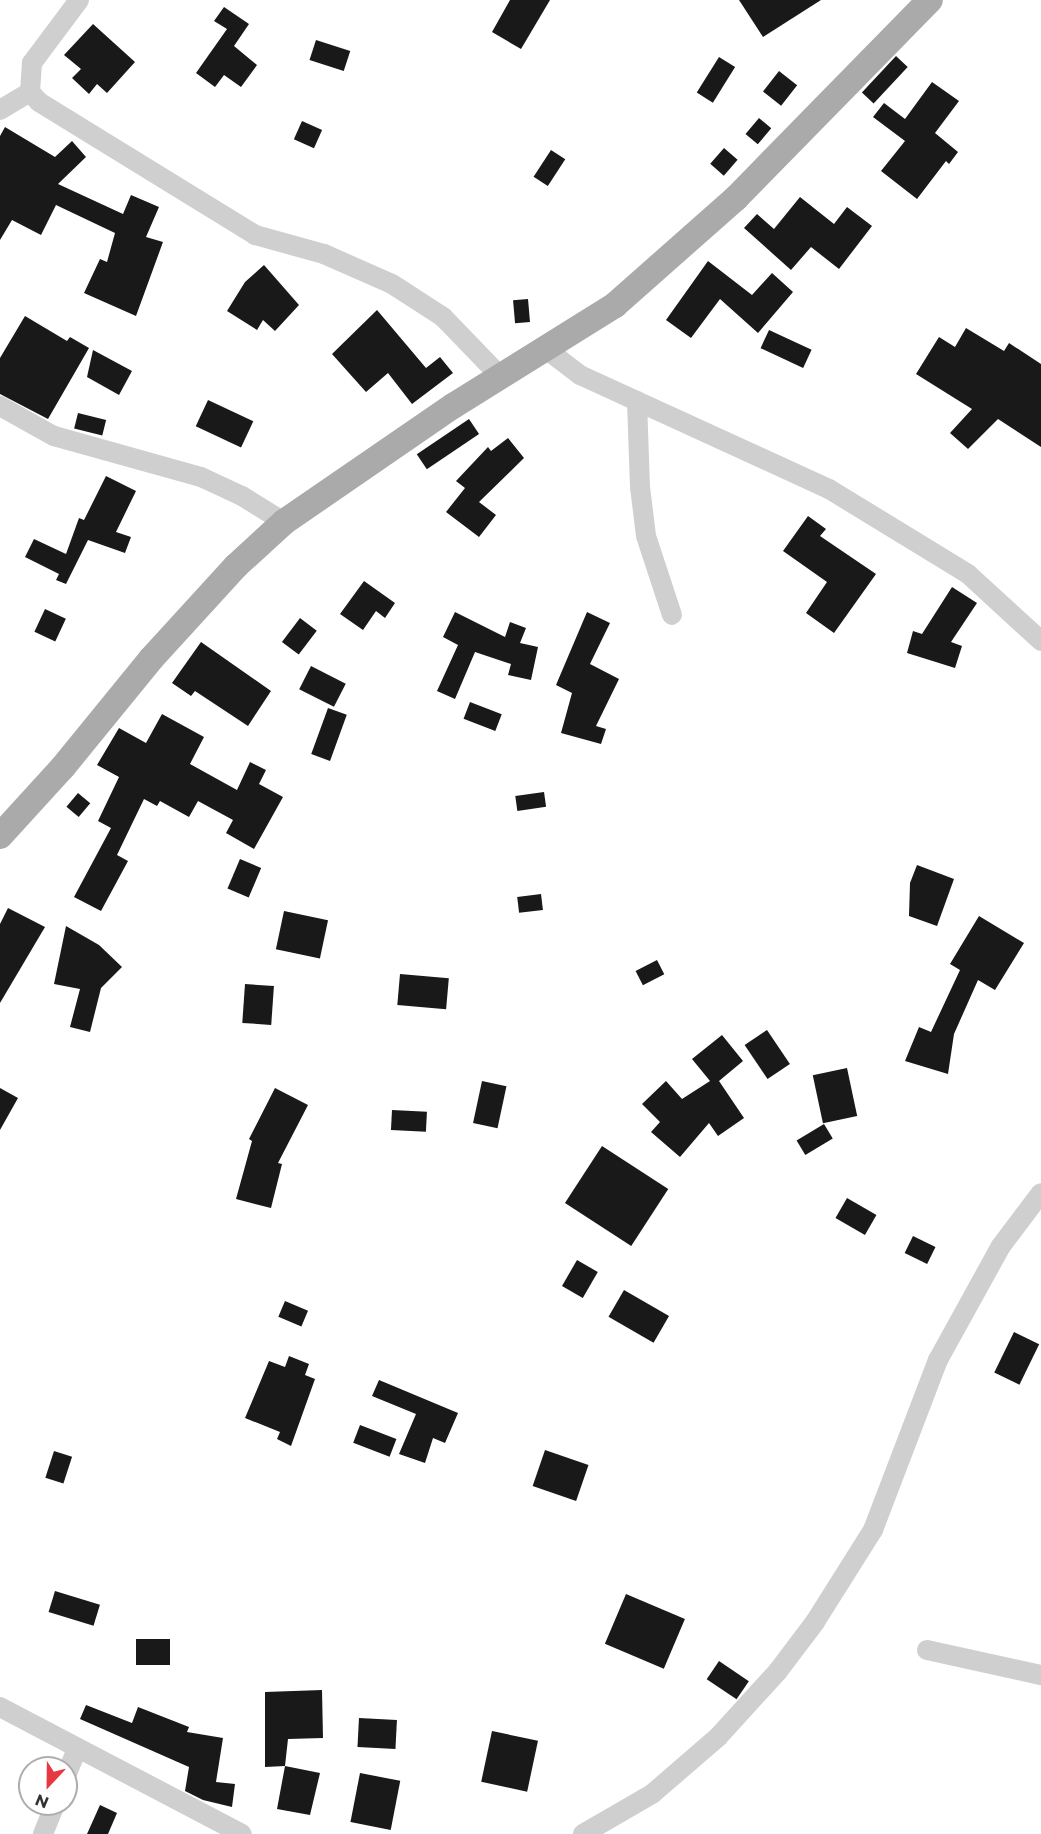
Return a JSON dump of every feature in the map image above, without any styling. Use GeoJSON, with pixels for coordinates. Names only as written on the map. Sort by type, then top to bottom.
{"type":"FeatureCollection","features":[{"type":"Feature","properties":{"kind":"main road"},"geometry":{"type":"LineString","coordinates":[[0,836],[63,767],[151,659],[236,566],[284,522],[501,377],[615,305],[682,249],[930,0]]}},
{"type":"Feature","properties":{"kind":"street"},"geometry":{"type":"LineString","coordinates":[[79,0],[32,63],[30,92],[39,102],[255,235],[324,254],[392,284],[443,317],[501,377]]}},
{"type":"Feature","properties":{"kind":"street"},"geometry":{"type":"LineString","coordinates":[[0,110],[30,92]]}},
{"type":"Feature","properties":{"kind":"street"},"geometry":{"type":"LineString","coordinates":[[546,349],[580,375],[829,489],[968,574],[1041,642]]}},
{"type":"Feature","properties":{"kind":"street"},"geometry":{"type":"LineString","coordinates":[[637,401],[640,487],[646,536],[672,615]]}},
{"type":"Feature","properties":{"kind":"street"},"geometry":{"type":"LineString","coordinates":[[0,406],[54,436],[201,477],[242,496],[284,522]]}},
{"type":"Feature","properties":{"kind":"street"},"geometry":{"type":"LineString","coordinates":[[583,1834],[652,1794],[718,1737],[778,1671],[815,1622],[873,1530],[938,1360],[1001,1246],[1041,1193]]}},
{"type":"Feature","properties":{"kind":"street"},"geometry":{"type":"LineString","coordinates":[[927,1650],[1041,1676]]}},
{"type":"Feature","properties":{"kind":"street"},"geometry":{"type":"LineString","coordinates":[[0,1707],[242,1834]]}},
{"type":"Feature","properties":{"kind":"street"},"geometry":{"type":"LineString","coordinates":[[74,1756],[77,1749]]}},
{"type":"Feature","properties":{"kind":"street"},"geometry":{"type":"LineString","coordinates":[[43,1834],[50,1816]]}},
{"type":"Feature","properties":{"kind":"building"},"geometry":{"type":"Polygon","coordinates":[[[510,0],[550,0],[521,49],[492,32],[510,0]]]}},
{"type":"Feature","properties":{"kind":"building"},"geometry":{"type":"Polygon","coordinates":[[[739,0],[821,0],[763,37],[739,0]]]}},
{"type":"Feature","properties":{"kind":"building"},"geometry":{"type":"Polygon","coordinates":[[[224,7],[249,24],[234,46],[257,65],[241,87],[224,75],[215,87],[196,73],[227,29],[214,21],[224,7]]]}},
{"type":"Feature","properties":{"kind":"building"},"geometry":{"type":"Polygon","coordinates":[[[93,24],[135,62],[107,93],[97,84],[89,94],[72,78],[81,69],[64,55],[93,24]]]}},
{"type":"Feature","properties":{"kind":"building"},"geometry":{"type":"Polygon","coordinates":[[[316,40],[350,51],[344,71],[310,60],[316,40]]]}},
{"type":"Feature","properties":{"kind":"building"},"geometry":{"type":"Polygon","coordinates":[[[896,56],[908,67],[874,103],[862,93],[896,56]]]}},
{"type":"Feature","properties":{"kind":"building"},"geometry":{"type":"Polygon","coordinates":[[[719,57],[735,67],[713,103],[697,93],[719,57]]]}},
{"type":"Feature","properties":{"kind":"building"},"geometry":{"type":"Polygon","coordinates":[[[779,71],[797,85],[781,106],[763,91],[779,71]]]}},
{"type":"Feature","properties":{"kind":"building"},"geometry":{"type":"Polygon","coordinates":[[[932,82],[959,101],[935,133],[958,152],[949,164],[946,161],[917,199],[881,171],[905,141],[873,117],[884,103],[905,119],[932,82]]]}},
{"type":"Feature","properties":{"kind":"building"},"geometry":{"type":"Polygon","coordinates":[[[759,118],[771,128],[758,144],[746,134],[759,118]]]}},
{"type":"Feature","properties":{"kind":"building"},"geometry":{"type":"Polygon","coordinates":[[[302,121],[322,130],[314,148],[294,139],[302,121]]]}},
{"type":"Feature","properties":{"kind":"building"},"geometry":{"type":"Polygon","coordinates":[[[5,127],[55,157],[72,141],[86,157],[58,184],[123,214],[131,195],[159,207],[146,237],[163,242],[136,316],[84,293],[100,259],[107,262],[115,233],[56,205],[41,235],[12,220],[0,240],[0,136],[5,127]]]}},
{"type":"Feature","properties":{"kind":"building"},"geometry":{"type":"Polygon","coordinates":[[[724,148],[738,160],[724,176],[710,164],[724,148]]]}},
{"type":"Feature","properties":{"kind":"building"},"geometry":{"type":"Polygon","coordinates":[[[551,150],[565,159],[548,186],[534,177],[551,150]]]}},
{"type":"Feature","properties":{"kind":"building"},"geometry":{"type":"Polygon","coordinates":[[[800,197],[834,224],[847,207],[872,226],[839,269],[811,247],[791,270],[744,228],[757,214],[774,229],[800,197]]]}},
{"type":"Feature","properties":{"kind":"building"},"geometry":{"type":"Polygon","coordinates":[[[708,261],[752,295],[772,273],[793,292],[758,333],[720,299],[691,338],[666,320],[708,261]]]}},
{"type":"Feature","properties":{"kind":"building"},"geometry":{"type":"Polygon","coordinates":[[[264,265],[299,305],[275,331],[263,320],[257,330],[227,311],[245,282],[264,265]]]}},
{"type":"Feature","properties":{"kind":"building"},"geometry":{"type":"Polygon","coordinates":[[[528,299],[530,322],[515,323],[513,300],[528,299]]]}},
{"type":"Feature","properties":{"kind":"building"},"geometry":{"type":"Polygon","coordinates":[[[377,310],[426,368],[440,357],[453,373],[412,404],[388,373],[366,392],[332,354],[377,310]]]}},
{"type":"Feature","properties":{"kind":"building"},"geometry":{"type":"Polygon","coordinates":[[[25,316],[67,341],[70,337],[89,348],[48,419],[0,394],[0,358],[25,316]]]}},
{"type":"Feature","properties":{"kind":"building"},"geometry":{"type":"Polygon","coordinates":[[[966,328],[1004,351],[1009,343],[1041,364],[1041,447],[998,419],[968,449],[950,433],[972,409],[916,374],[939,337],[955,347],[966,328]]]}},
{"type":"Feature","properties":{"kind":"building"},"geometry":{"type":"Polygon","coordinates":[[[769,330],[812,350],[803,368],[761,348],[769,330]]]}},
{"type":"Feature","properties":{"kind":"building"},"geometry":{"type":"Polygon","coordinates":[[[93,350],[132,371],[119,395],[87,377],[93,350]]]}},
{"type":"Feature","properties":{"kind":"building"},"geometry":{"type":"Polygon","coordinates":[[[208,400],[253,421],[241,447],[196,426],[208,400]]]}},
{"type":"Feature","properties":{"kind":"building"},"geometry":{"type":"Polygon","coordinates":[[[78,413],[106,420],[102,436],[74,429],[78,413]]]}},
{"type":"Feature","properties":{"kind":"building"},"geometry":{"type":"Polygon","coordinates":[[[469,419],[479,434],[427,469],[417,454],[469,419]]]}},
{"type":"Feature","properties":{"kind":"building"},"geometry":{"type":"Polygon","coordinates":[[[508,438],[524,458],[479,502],[496,515],[479,537],[446,512],[465,488],[456,481],[488,447],[491,451],[508,438]]]}},
{"type":"Feature","properties":{"kind":"building"},"geometry":{"type":"Polygon","coordinates":[[[106,476],[136,491],[116,532],[131,537],[125,553],[88,540],[66,584],[56,580],[59,574],[25,557],[34,539],[66,554],[79,518],[84,520],[106,476]]]}},
{"type":"Feature","properties":{"kind":"building"},"geometry":{"type":"Polygon","coordinates":[[[808,516],[826,529],[820,536],[876,574],[834,633],[806,613],[827,582],[783,551],[808,516]]]}},
{"type":"Feature","properties":{"kind":"building"},"geometry":{"type":"Polygon","coordinates":[[[364,581],[395,603],[385,618],[376,611],[363,630],[340,614],[364,581]]]}},
{"type":"Feature","properties":{"kind":"building"},"geometry":{"type":"Polygon","coordinates":[[[952,587],[977,603],[951,642],[962,646],[955,668],[907,653],[913,631],[922,634],[952,587]]]}},
{"type":"Feature","properties":{"kind":"building"},"geometry":{"type":"Polygon","coordinates":[[[45,609],[66,619],[55,641],[34,632],[45,609]]]}},
{"type":"Feature","properties":{"kind":"building"},"geometry":{"type":"Polygon","coordinates":[[[455,612],[505,637],[510,622],[526,628],[520,643],[538,647],[531,680],[508,675],[511,664],[475,652],[455,699],[437,691],[458,645],[443,637],[455,612]]]}},
{"type":"Feature","properties":{"kind":"building"},"geometry":{"type":"Polygon","coordinates":[[[587,612],[610,623],[590,664],[619,679],[596,726],[606,729],[601,744],[561,733],[572,693],[556,685],[587,612]]]}},
{"type":"Feature","properties":{"kind":"building"},"geometry":{"type":"Polygon","coordinates":[[[300,618],[317,631],[299,655],[282,642],[300,618]]]}},
{"type":"Feature","properties":{"kind":"building"},"geometry":{"type":"Polygon","coordinates":[[[201,642],[271,691],[248,726],[195,691],[191,696],[172,683],[201,642]]]}},
{"type":"Feature","properties":{"kind":"building"},"geometry":{"type":"Polygon","coordinates":[[[311,666],[346,684],[334,707],[299,689],[311,666]]]}},
{"type":"Feature","properties":{"kind":"building"},"geometry":{"type":"Polygon","coordinates":[[[470,702],[502,714],[495,731],[464,719],[470,702]]]}},
{"type":"Feature","properties":{"kind":"building"},"geometry":{"type":"Polygon","coordinates":[[[328,708],[347,715],[330,761],[311,754],[328,708]]]}},
{"type":"Feature","properties":{"kind":"building"},"geometry":{"type":"Polygon","coordinates":[[[162,714],[204,737],[190,764],[237,790],[250,762],[266,770],[259,784],[283,797],[254,849],[226,833],[233,820],[198,801],[189,817],[160,801],[157,806],[144,799],[117,855],[128,861],[101,911],[74,897],[111,828],[98,821],[119,777],[97,765],[119,728],[146,743],[162,714]]]}},
{"type":"Feature","properties":{"kind":"building"},"geometry":{"type":"Polygon","coordinates":[[[544,792],[546,807],[517,811],[515,796],[544,792]]]}},
{"type":"Feature","properties":{"kind":"building"},"geometry":{"type":"Polygon","coordinates":[[[78,793],[90,803],[79,817],[66,807],[78,793]]]}},
{"type":"Feature","properties":{"kind":"building"},"geometry":{"type":"Polygon","coordinates":[[[240,859],[261,868],[249,897],[227,888],[240,859]]]}},
{"type":"Feature","properties":{"kind":"building"},"geometry":{"type":"Polygon","coordinates":[[[917,865],[954,879],[937,926],[909,916],[910,883],[917,865]]]}},
{"type":"Feature","properties":{"kind":"building"},"geometry":{"type":"Polygon","coordinates":[[[541,894],[543,910],[519,913],[517,897],[541,894]]]}},
{"type":"Feature","properties":{"kind":"building"},"geometry":{"type":"Polygon","coordinates":[[[8,908],[45,927],[0,1003],[0,924],[8,908]]]}},
{"type":"Feature","properties":{"kind":"building"},"geometry":{"type":"Polygon","coordinates":[[[284,911],[328,920],[320,959],[276,949],[284,911]]]}},
{"type":"Feature","properties":{"kind":"building"},"geometry":{"type":"Polygon","coordinates":[[[979,916],[1024,943],[995,990],[978,980],[954,1034],[948,1074],[905,1061],[919,1027],[931,1032],[960,970],[950,964],[979,916]]]}},
{"type":"Feature","properties":{"kind":"building"},"geometry":{"type":"Polygon","coordinates":[[[66,926],[99,945],[122,967],[101,988],[90,1032],[70,1027],[80,989],[54,984],[66,926]]]}},
{"type":"Feature","properties":{"kind":"building"},"geometry":{"type":"Polygon","coordinates":[[[657,960],[664,974],[643,985],[636,971],[657,960]]]}},
{"type":"Feature","properties":{"kind":"building"},"geometry":{"type":"Polygon","coordinates":[[[400,974],[449,978],[446,1009],[397,1005],[400,974]]]}},
{"type":"Feature","properties":{"kind":"building"},"geometry":{"type":"Polygon","coordinates":[[[245,984],[274,986],[271,1025],[242,1023],[245,984]]]}},
{"type":"Feature","properties":{"kind":"building"},"geometry":{"type":"Polygon","coordinates":[[[767,1030],[790,1064],[768,1079],[745,1045],[767,1030]]]}},
{"type":"Feature","properties":{"kind":"building"},"geometry":{"type":"Polygon","coordinates":[[[722,1035],[743,1061],[719,1081],[744,1118],[718,1136],[709,1123],[680,1157],[651,1132],[660,1122],[642,1104],[666,1081],[682,1099],[710,1081],[692,1059],[722,1035]]]}},
{"type":"Feature","properties":{"kind":"building"},"geometry":{"type":"Polygon","coordinates":[[[847,1068],[857,1116],[823,1123],[813,1075],[847,1068]]]}},
{"type":"Feature","properties":{"kind":"building"},"geometry":{"type":"Polygon","coordinates":[[[482,1081],[506,1086],[498,1128],[473,1123],[482,1081]]]}},
{"type":"Feature","properties":{"kind":"building"},"geometry":{"type":"Polygon","coordinates":[[[0,1088],[18,1098],[0,1130],[0,1088]]]}},
{"type":"Feature","properties":{"kind":"building"},"geometry":{"type":"Polygon","coordinates":[[[275,1088],[308,1105],[278,1163],[282,1164],[271,1208],[236,1199],[252,1141],[249,1139],[275,1088]]]}},
{"type":"Feature","properties":{"kind":"building"},"geometry":{"type":"Polygon","coordinates":[[[392,1110],[427,1112],[426,1132],[391,1130],[392,1110]]]}},
{"type":"Feature","properties":{"kind":"building"},"geometry":{"type":"Polygon","coordinates":[[[824,1124],[833,1139],[805,1155],[797,1140],[824,1124]]]}},
{"type":"Feature","properties":{"kind":"building"},"geometry":{"type":"Polygon","coordinates":[[[602,1146],[668,1189],[631,1246],[565,1203],[602,1146]]]}},
{"type":"Feature","properties":{"kind":"building"},"geometry":{"type":"Polygon","coordinates":[[[847,1198],[876,1215],[865,1235],[836,1218],[847,1198]]]}},
{"type":"Feature","properties":{"kind":"building"},"geometry":{"type":"Polygon","coordinates":[[[913,1236],[935,1247],[927,1264],[905,1253],[913,1236]]]}},
{"type":"Feature","properties":{"kind":"building"},"geometry":{"type":"Polygon","coordinates":[[[577,1260],[598,1272],[583,1298],[562,1286],[577,1260]]]}},
{"type":"Feature","properties":{"kind":"building"},"geometry":{"type":"Polygon","coordinates":[[[624,1290],[669,1316],[654,1343],[608,1317],[624,1290]]]}},
{"type":"Feature","properties":{"kind":"building"},"geometry":{"type":"Polygon","coordinates":[[[285,1301],[308,1311],[301,1326],[278,1317],[285,1301]]]}},
{"type":"Feature","properties":{"kind":"building"},"geometry":{"type":"Polygon","coordinates":[[[1014,1332],[1039,1344],[1019,1385],[994,1372],[1014,1332]]]}},
{"type":"Feature","properties":{"kind":"building"},"geometry":{"type":"Polygon","coordinates":[[[289,1356],[309,1364],[305,1375],[315,1379],[291,1446],[277,1439],[280,1432],[245,1418],[269,1361],[285,1367],[289,1356]]]}},
{"type":"Feature","properties":{"kind":"building"},"geometry":{"type":"Polygon","coordinates":[[[379,1380],[458,1413],[445,1443],[433,1438],[425,1463],[399,1454],[416,1414],[372,1396],[379,1380]]]}},
{"type":"Feature","properties":{"kind":"building"},"geometry":{"type":"Polygon","coordinates":[[[360,1425],[396,1439],[390,1457],[353,1443],[360,1425]]]}},
{"type":"Feature","properties":{"kind":"building"},"geometry":{"type":"Polygon","coordinates":[[[545,1450],[588,1465],[576,1501],[533,1486],[545,1450]]]}},
{"type":"Feature","properties":{"kind":"building"},"geometry":{"type":"Polygon","coordinates":[[[54,1451],[72,1457],[63,1484],[45,1478],[54,1451]]]}},
{"type":"Feature","properties":{"kind":"building"},"geometry":{"type":"Polygon","coordinates":[[[55,1591],[100,1605],[94,1626],[49,1612],[55,1591]]]}},
{"type":"Feature","properties":{"kind":"building"},"geometry":{"type":"Polygon","coordinates":[[[626,1594],[685,1619],[664,1669],[605,1644],[626,1594]]]}},
{"type":"Feature","properties":{"kind":"building"},"geometry":{"type":"Polygon","coordinates":[[[136,1639],[170,1639],[170,1665],[136,1665],[136,1639]]]}},
{"type":"Feature","properties":{"kind":"building"},"geometry":{"type":"Polygon","coordinates":[[[719,1661],[749,1681],[737,1699],[707,1679],[719,1661]]]}},
{"type":"Feature","properties":{"kind":"building"},"geometry":{"type":"Polygon","coordinates":[[[322,1690],[323,1738],[288,1739],[285,1766],[265,1767],[265,1692],[322,1690]]]}},
{"type":"Feature","properties":{"kind":"building"},"geometry":{"type":"Polygon","coordinates":[[[86,1705],[132,1723],[138,1707],[189,1727],[187,1732],[223,1738],[216,1782],[235,1784],[232,1807],[203,1800],[185,1791],[189,1767],[80,1719],[86,1705]]]}},
{"type":"Feature","properties":{"kind":"building"},"geometry":{"type":"Polygon","coordinates":[[[359,1718],[397,1720],[395,1749],[357,1747],[359,1718]]]}},
{"type":"Feature","properties":{"kind":"building"},"geometry":{"type":"Polygon","coordinates":[[[492,1731],[538,1741],[527,1792],[481,1782],[492,1731]]]}},
{"type":"Feature","properties":{"kind":"building"},"geometry":{"type":"Polygon","coordinates":[[[285,1766],[320,1773],[310,1815],[277,1809],[285,1766]]]}},
{"type":"Feature","properties":{"kind":"building"},"geometry":{"type":"Polygon","coordinates":[[[360,1773],[400,1781],[391,1830],[350,1822],[360,1773]]]}},
{"type":"Feature","properties":{"kind":"building"},"geometry":{"type":"Polygon","coordinates":[[[100,1805],[117,1813],[108,1834],[87,1834],[100,1805]]]}}]}
